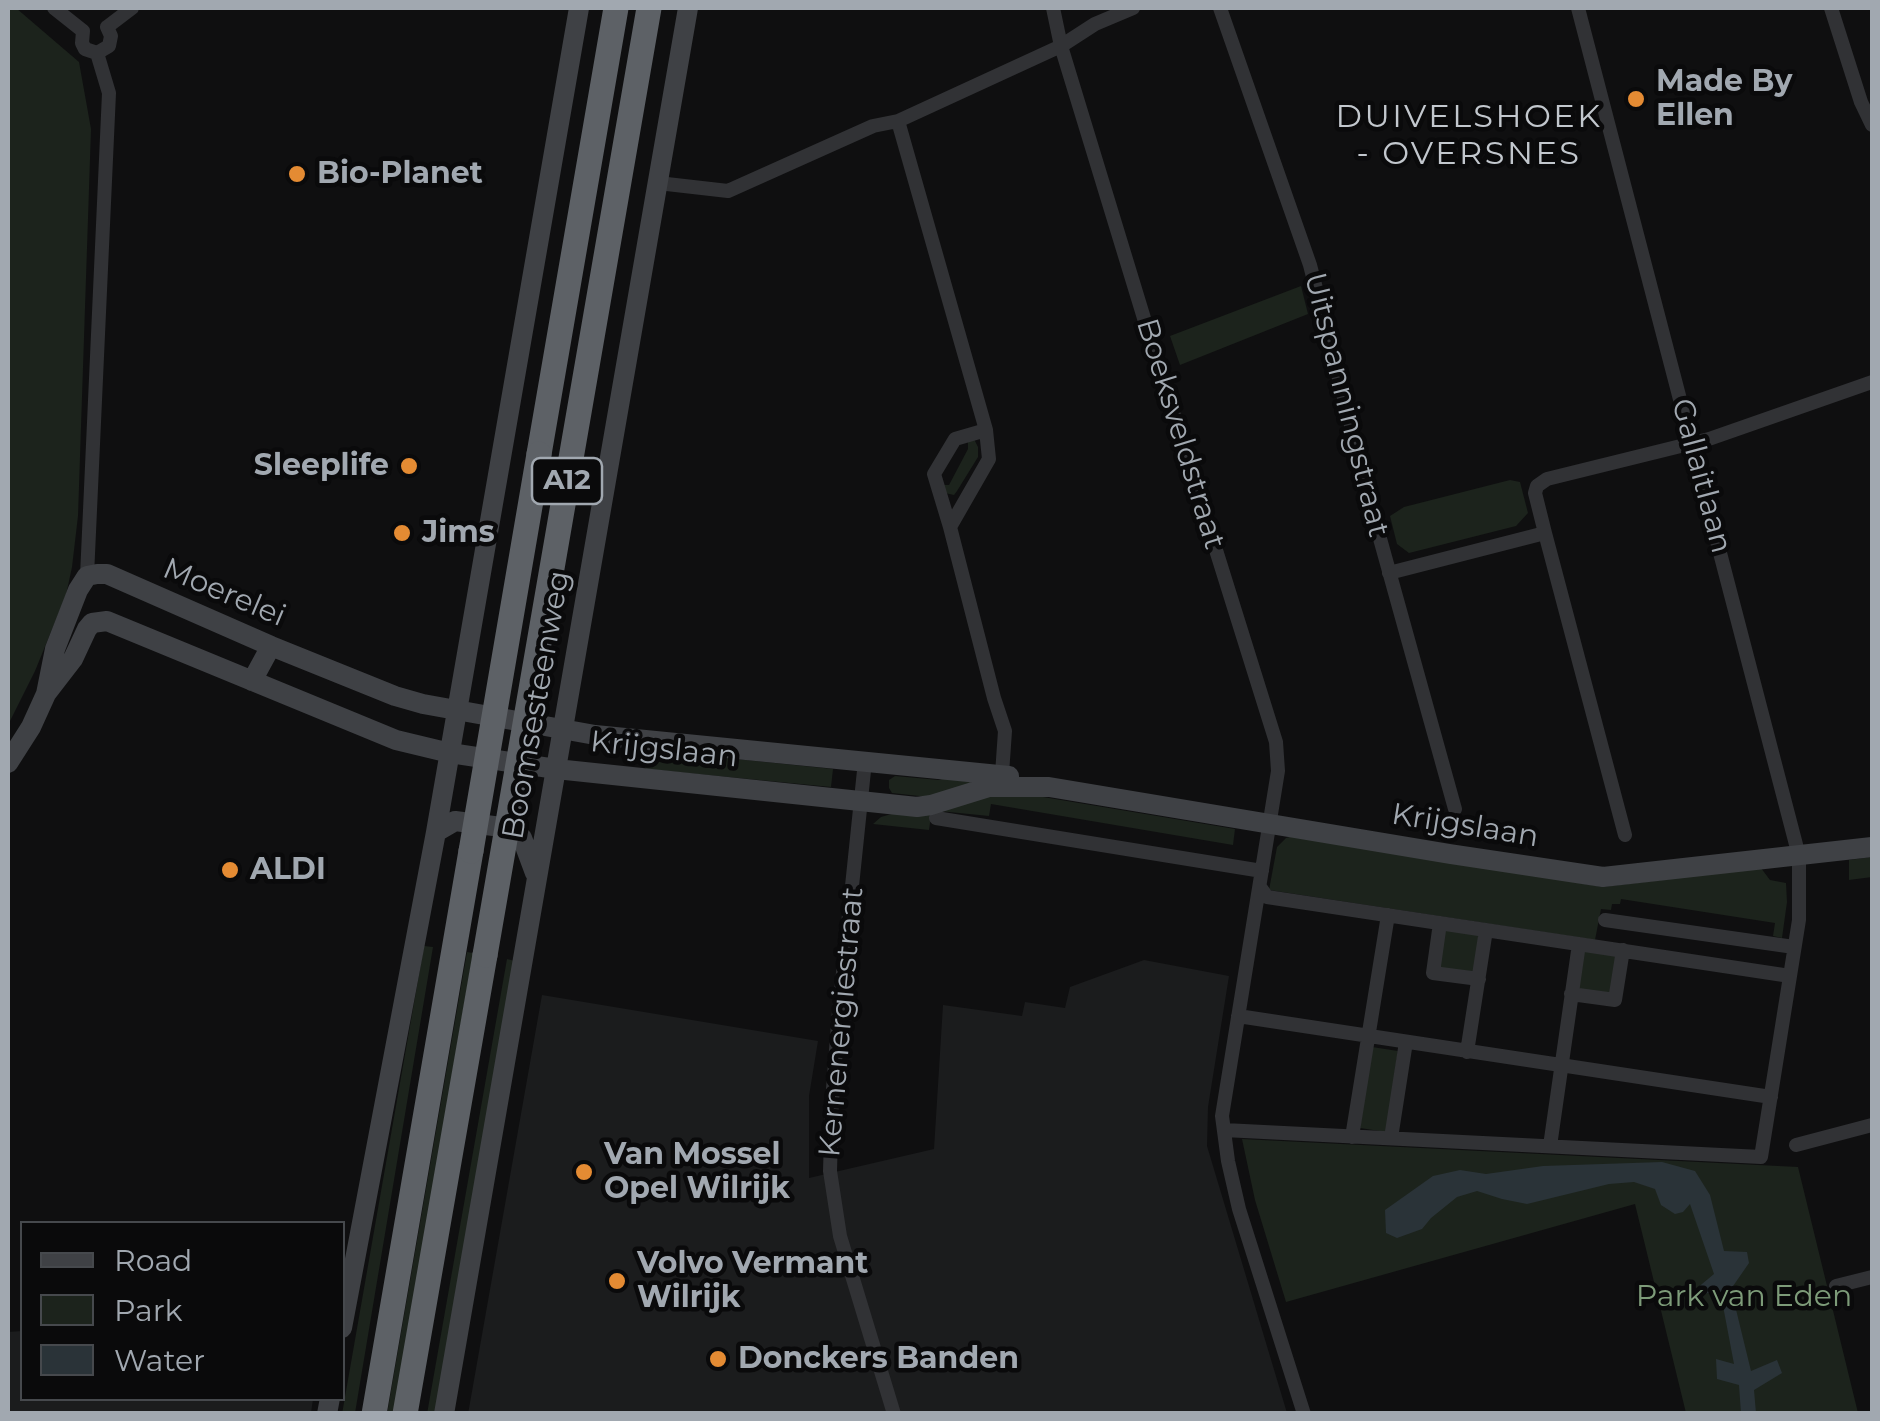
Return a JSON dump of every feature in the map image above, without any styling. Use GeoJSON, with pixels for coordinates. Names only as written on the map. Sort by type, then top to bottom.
{"type":"FeatureCollection","features":[{"type":"Feature","properties":{"kind":"highway","name":"A12"},"geometry":{"type":"LineString","coordinates":[[374,1414],[616,8]]}},
{"type":"Feature","properties":{"kind":"highway","name":"A12"},"geometry":{"type":"LineString","coordinates":[[405,1414],[649,8]]}},
{"type":"Feature","properties":{"kind":"highway"},"geometry":{"type":"LineString","coordinates":[[415,1361],[416,1414]]}},
{"type":"Feature","properties":{"kind":"main road"},"geometry":{"type":"LineString","coordinates":[[345,1312],[436,832],[578,8]]}},
{"type":"Feature","properties":{"kind":"main road","name":"Boomsesteenweg"},"geometry":{"type":"LineString","coordinates":[[444,1414],[688,8]]}},
{"type":"Feature","properties":{"kind":"main road","name":"Moerelei"},"geometry":{"type":"LineString","coordinates":[[87,576],[107,574],[395,696],[457,712]]}},
{"type":"Feature","properties":{"kind":"main road"},"geometry":{"type":"LineString","coordinates":[[8,762],[31,728],[46,694],[55,649],[87,576]]}},
{"type":"Feature","properties":{"kind":"main road"},"geometry":{"type":"LineString","coordinates":[[46,694],[72,659],[87,628],[92,623],[107,621],[396,740],[450,753]]}},
{"type":"Feature","properties":{"kind":"main road"},"geometry":{"type":"LineString","coordinates":[[252,681],[271,646]]}},
{"type":"Feature","properties":{"kind":"main road","name":"Krijgslaan"},"geometry":{"type":"LineString","coordinates":[[457,712],[595,736],[1002,774],[1049,786],[1270,824],[1604,877],[1872,847]]}},
{"type":"Feature","properties":{"kind":"main road","name":"Krijgslaan"},"geometry":{"type":"LineString","coordinates":[[450,753],[556,769],[917,807],[989,786],[1049,786]]}},
{"type":"Feature","properties":{"kind":"main road"},"geometry":{"type":"LineString","coordinates":[[436,832],[455,821],[510,828],[522,838],[536,880]]}},
{"type":"Feature","properties":{"kind":"street"},"geometry":{"type":"LineString","coordinates":[[54,8],[83,31]]}},
{"type":"Feature","properties":{"kind":"street"},"geometry":{"type":"LineString","coordinates":[[107,28],[132,8]]}},
{"type":"Feature","properties":{"kind":"street","name":"Boeksveldstraat"},"geometry":{"type":"LineString","coordinates":[[1053,8],[1061,46],[1276,742],[1278,772],[1222,1116],[1240,1209],[1304,1414]]}},
{"type":"Feature","properties":{"kind":"street"},"geometry":{"type":"LineString","coordinates":[[658,183],[728,191],[873,126],[898,121],[1061,46],[1094,24],[1132,8]]}},
{"type":"Feature","properties":{"kind":"street","name":"Uitspanningstraat"},"geometry":{"type":"LineString","coordinates":[[1220,8],[1310,266],[1389,573],[1455,808]]}},
{"type":"Feature","properties":{"kind":"street","name":"Gallaitlaan"},"geometry":{"type":"LineString","coordinates":[[1550,1146],[1761,1158],[1800,913],[1800,856],[1578,8]]}},
{"type":"Feature","properties":{"kind":"street"},"geometry":{"type":"LineString","coordinates":[[1831,8],[1872,125]]}},
{"type":"Feature","properties":{"kind":"street"},"geometry":{"type":"LineString","coordinates":[[87,576],[109,93],[98,57],[86,49],[81,37],[94,23],[107,28],[111,36],[109,46],[98,57]]}},
{"type":"Feature","properties":{"kind":"street"},"geometry":{"type":"LineString","coordinates":[[898,121],[986,430],[989,459],[950,527]]}},
{"type":"Feature","properties":{"kind":"street"},"geometry":{"type":"LineString","coordinates":[[1625,835],[1545,533],[1535,493],[1537,486],[1546,480],[1709,439],[1872,382]]}},
{"type":"Feature","properties":{"kind":"street"},"geometry":{"type":"LineString","coordinates":[[986,430],[955,439],[934,474],[1005,731],[1002,774]]}},
{"type":"Feature","properties":{"kind":"street"},"geometry":{"type":"LineString","coordinates":[[1389,573],[1545,533]]}},
{"type":"Feature","properties":{"kind":"street","name":"Kernenergiestraat"},"geometry":{"type":"LineString","coordinates":[[865,761],[838,1025],[830,1171],[840,1236],[894,1414]]}},
{"type":"Feature","properties":{"kind":"street"},"geometry":{"type":"LineString","coordinates":[[936,818],[1261,879],[1267,897],[1790,976]]}},
{"type":"Feature","properties":{"kind":"street"},"geometry":{"type":"LineString","coordinates":[[1352,1137],[1388,916]]}},
{"type":"Feature","properties":{"kind":"street"},"geometry":{"type":"LineString","coordinates":[[1606,920],[1794,947]]}},
{"type":"Feature","properties":{"kind":"street"},"geometry":{"type":"LineString","coordinates":[[1440,923],[1433,972],[1479,979]]}},
{"type":"Feature","properties":{"kind":"street"},"geometry":{"type":"LineString","coordinates":[[1468,1052],[1486,930]]}},
{"type":"Feature","properties":{"kind":"street"},"geometry":{"type":"LineString","coordinates":[[1224,1130],[1550,1146],[1579,944]]}},
{"type":"Feature","properties":{"kind":"street"},"geometry":{"type":"LineString","coordinates":[[1572,994],[1615,1000],[1622,950]]}},
{"type":"Feature","properties":{"kind":"street"},"geometry":{"type":"LineString","coordinates":[[1238,1016],[1771,1097]]}},
{"type":"Feature","properties":{"kind":"street"},"geometry":{"type":"LineString","coordinates":[[1390,1138],[1406,1042]]}},
{"type":"Feature","properties":{"kind":"street"},"geometry":{"type":"LineString","coordinates":[[1796,1145],[1872,1125]]}},
{"type":"Feature","properties":{"kind":"street"},"geometry":{"type":"LineString","coordinates":[[1836,1286],[1872,1277]]}},
{"type":"Feature","properties":{"kind":"shaded area"},"geometry":{"type":"Polygon","coordinates":[[[1144,960],[1229,976],[1208,1107],[1207,1146],[1287,1413],[468,1414],[542,995],[818,1041],[809,1096],[809,1178],[934,1149],[943,1005],[1022,1016],[1025,1002],[1065,1008],[1070,987],[1144,960]]]}},
{"type":"Feature","properties":{"kind":"shaded area"},"geometry":{"type":"Polygon","coordinates":[[[20,1331],[20,1401],[313,1401],[311,1413],[8,1413],[8,1332],[20,1331]]]}},
{"type":"Feature","properties":{"kind":"green space"},"geometry":{"type":"Polygon","coordinates":[[[8,8],[16,8],[79,62],[91,129],[78,516],[72,567],[66,595],[8,725],[8,8]]]}},
{"type":"Feature","properties":{"kind":"green space"},"geometry":{"type":"Polygon","coordinates":[[[1301,286],[1308,314],[1180,365],[1170,336],[1301,286]]]}},
{"type":"Feature","properties":{"kind":"green space"},"geometry":{"type":"Polygon","coordinates":[[[973,437],[978,457],[954,495],[945,493],[943,485],[949,485],[968,449],[968,439],[973,437]]]}},
{"type":"Feature","properties":{"kind":"green space"},"geometry":{"type":"Polygon","coordinates":[[[1510,480],[1520,482],[1528,513],[1516,526],[1409,553],[1397,544],[1390,516],[1404,507],[1510,480]]]}},
{"type":"Feature","properties":{"kind":"green space"},"geometry":{"type":"Polygon","coordinates":[[[649,750],[833,769],[831,787],[646,769],[641,760],[649,750]]]}},
{"type":"Feature","properties":{"kind":"green space"},"geometry":{"type":"Polygon","coordinates":[[[962,773],[981,782],[937,798],[892,793],[889,788],[889,780],[895,776],[939,780],[962,773]]]}},
{"type":"Feature","properties":{"kind":"green space"},"geometry":{"type":"Polygon","coordinates":[[[1007,791],[1235,829],[1233,845],[991,804],[989,816],[939,811],[931,816],[929,830],[873,824],[895,813],[1007,791]]]}},
{"type":"Feature","properties":{"kind":"green space"},"geometry":{"type":"Polygon","coordinates":[[[1297,835],[1603,887],[1761,868],[1770,880],[1786,883],[1782,938],[1773,936],[1775,923],[1621,899],[1620,904],[1612,904],[1611,910],[1601,909],[1595,940],[1269,890],[1277,847],[1286,838],[1297,835]]]}},
{"type":"Feature","properties":{"kind":"green space"},"geometry":{"type":"Polygon","coordinates":[[[1872,857],[1872,877],[1849,880],[1849,860],[1872,857]]]}},
{"type":"Feature","properties":{"kind":"green space"},"geometry":{"type":"Polygon","coordinates":[[[1445,928],[1480,933],[1474,973],[1440,968],[1445,928]]]}},
{"type":"Feature","properties":{"kind":"green space"},"geometry":{"type":"Polygon","coordinates":[[[424,946],[433,947],[355,1413],[342,1414],[424,946]]]}},
{"type":"Feature","properties":{"kind":"green space"},"geometry":{"type":"Polygon","coordinates":[[[1582,949],[1617,954],[1611,994],[1576,989],[1582,949]]]}},
{"type":"Feature","properties":{"kind":"green space"},"geometry":{"type":"Polygon","coordinates":[[[467,952],[473,953],[394,1413],[387,1414],[467,952]]]}},
{"type":"Feature","properties":{"kind":"green space"},"geometry":{"type":"Polygon","coordinates":[[[507,959],[515,961],[436,1413],[427,1414],[507,959]]]}},
{"type":"Feature","properties":{"kind":"green space"},"geometry":{"type":"Polygon","coordinates":[[[1372,1047],[1398,1051],[1386,1132],[1360,1128],[1372,1047]]]}},
{"type":"Feature","properties":{"kind":"green space","name":"Park van Eden"},"geometry":{"type":"Polygon","coordinates":[[[1242,1139],[1798,1167],[1858,1413],[1686,1413],[1635,1204],[1286,1302],[1255,1200],[1242,1139]]]}},
{"type":"Feature","properties":{"kind":"water"},"geometry":{"type":"Polygon","coordinates":[[[1662,1162],[1695,1171],[1710,1195],[1724,1251],[1747,1252],[1749,1263],[1731,1289],[1751,1371],[1777,1360],[1782,1373],[1754,1390],[1756,1413],[1741,1413],[1739,1385],[1717,1379],[1716,1359],[1734,1364],[1720,1290],[1684,1299],[1714,1274],[1690,1204],[1675,1214],[1661,1205],[1655,1189],[1634,1182],[1609,1184],[1527,1204],[1477,1191],[1457,1197],[1422,1229],[1397,1238],[1386,1233],[1385,1210],[1433,1176],[1460,1170],[1486,1174],[1543,1166],[1662,1162]]]}},
{"type":"Feature","properties":{"kind":"place","name":"Made By Ellen"},"geometry":{"type":"Point","coordinates":[1636,99]}},
{"type":"Feature","properties":{"kind":"place","name":"Bio-Planet"},"geometry":{"type":"Point","coordinates":[297,174]}},
{"type":"Feature","properties":{"kind":"place","name":"Sleeplife"},"geometry":{"type":"Point","coordinates":[409,466]}},
{"type":"Feature","properties":{"kind":"place","name":"Jims"},"geometry":{"type":"Point","coordinates":[402,533]}},
{"type":"Feature","properties":{"kind":"place","name":"ALDI"},"geometry":{"type":"Point","coordinates":[230,870]}},
{"type":"Feature","properties":{"kind":"place","name":"Van Mossel Opel Wilrijk"},"geometry":{"type":"Point","coordinates":[584,1172]}},
{"type":"Feature","properties":{"kind":"place","name":"Volvo Vermant Wilrijk"},"geometry":{"type":"Point","coordinates":[617,1281]}},
{"type":"Feature","properties":{"kind":"place","name":"Donckers Banden"},"geometry":{"type":"Point","coordinates":[718,1359]}},
{"type":"Feature","properties":{"kind":"district","name":"DUIVELSHOEK - OVERSNES"},"geometry":{"type":"Point","coordinates":[1469,136]}}]}
